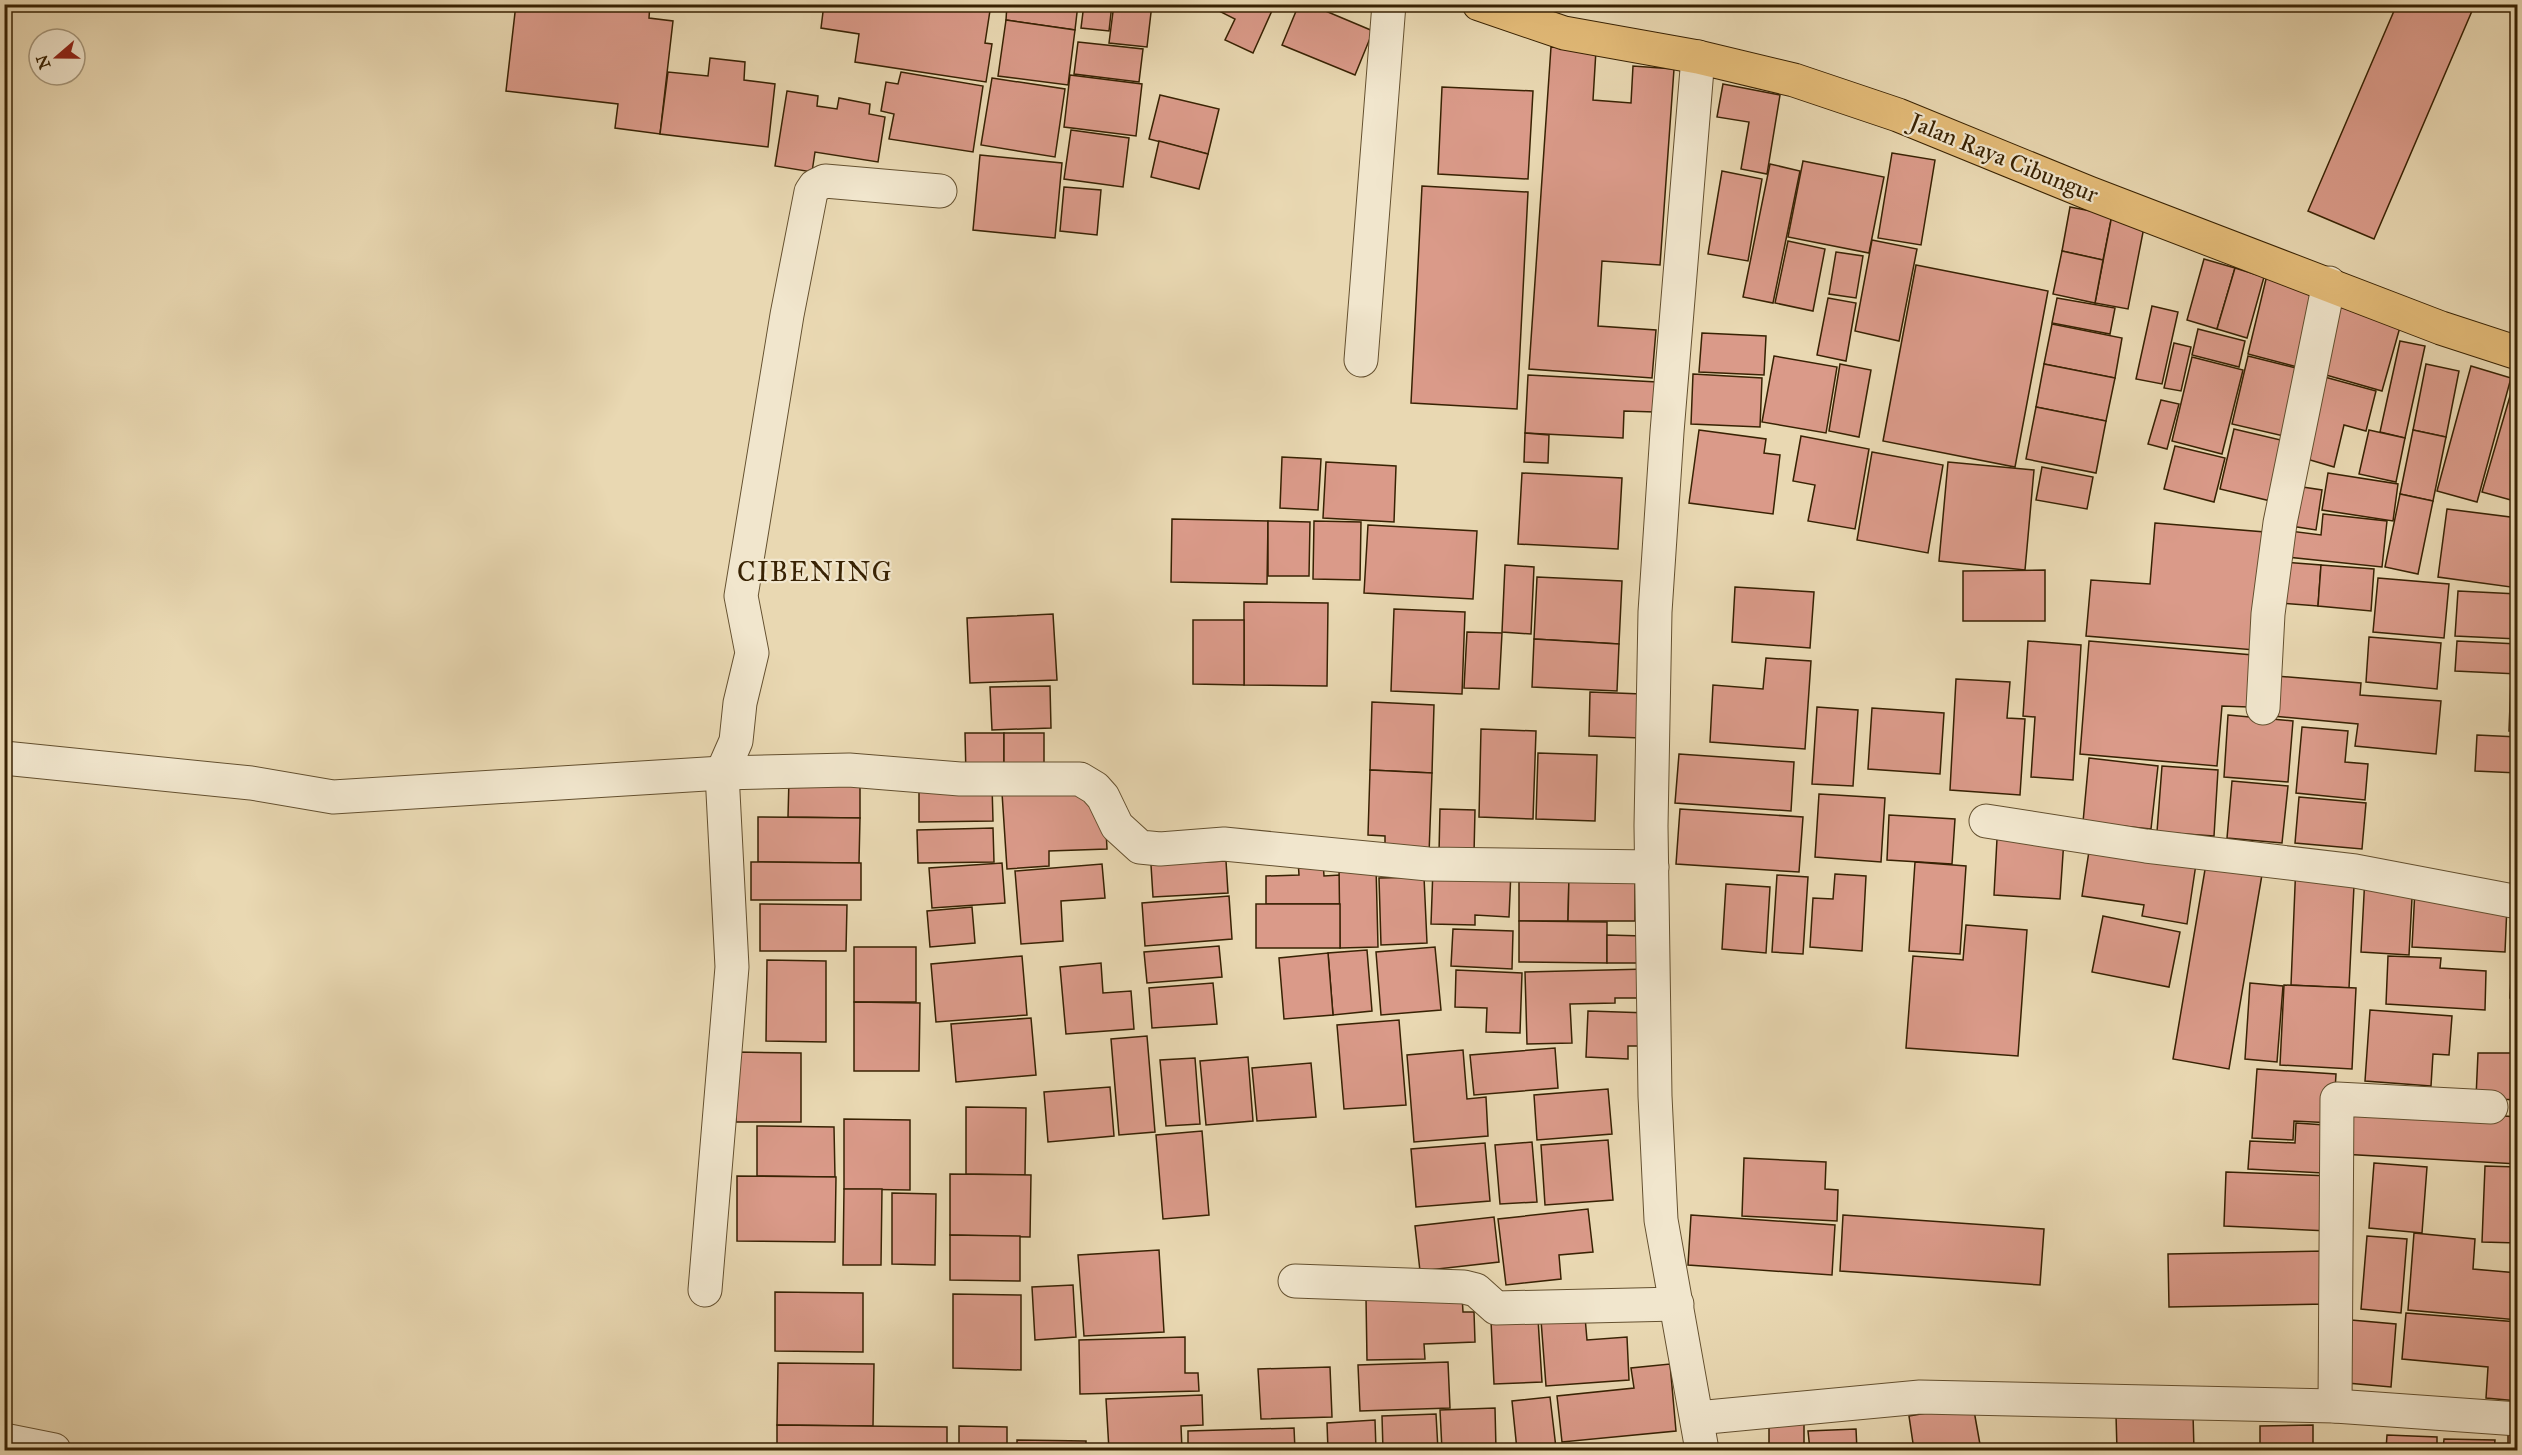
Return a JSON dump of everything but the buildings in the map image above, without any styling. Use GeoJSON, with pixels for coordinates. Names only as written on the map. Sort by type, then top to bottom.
{"type":"FeatureCollection","features":[{"type":"Feature","properties":{"kind":"highway","name":"Jalan Raya Cibungur"},"geometry":{"type":"LineString","coordinates":[[1479,4],[1564,33],[1698,57],[1794,80],[1898,115],[2089,193],[2329,283],[2441,328],[2517,353]]}},
{"type":"Feature","properties":{"kind":"street"},"geometry":{"type":"LineString","coordinates":[[1361,360],[1389,4]]}},
{"type":"Feature","properties":{"kind":"street"},"geometry":{"type":"LineString","coordinates":[[1698,57],[1667,432],[1655,612],[1652,867],[1655,1096],[1661,1220],[1702,1450]]}},
{"type":"Feature","properties":{"kind":"street"},"geometry":{"type":"LineString","coordinates":[[705,1290],[732,967],[722,773],[736,741],[740,703],[753,653],[741,596],[787,315],[811,192],[815,186],[825,181],[940,191]]}},
{"type":"Feature","properties":{"kind":"street"},"geometry":{"type":"LineString","coordinates":[[2263,708],[2268,614],[2280,523],[2329,283]]}},
{"type":"Feature","properties":{"kind":"street"},"geometry":{"type":"LineString","coordinates":[[4,758],[251,783],[333,797],[722,773],[849,770],[960,779],[1080,779],[1095,788],[1103,797],[1117,826],[1140,847],[1160,849],[1224,844],[1428,864],[1652,867]]}},
{"type":"Feature","properties":{"kind":"street"},"geometry":{"type":"LineString","coordinates":[[1986,821],[2146,846],[2355,871],[2517,902]]}},
{"type":"Feature","properties":{"kind":"street"},"geometry":{"type":"LineString","coordinates":[[2334,1406],[2337,1099],[2491,1107]]}},
{"type":"Feature","properties":{"kind":"street"},"geometry":{"type":"LineString","coordinates":[[1295,1281],[1464,1287],[1476,1290],[1496,1308],[1677,1304]]}},
{"type":"Feature","properties":{"kind":"street"},"geometry":{"type":"LineString","coordinates":[[1697,1418],[1920,1397],[2334,1406],[2517,1419]]}},
{"type":"Feature","properties":{"kind":"street"},"geometry":{"type":"LineString","coordinates":[[4,1440],[54,1450]]}},
{"type":"Feature","properties":{"kind":"district","name":"CIBENING"},"geometry":{"type":"Point","coordinates":[815,572]}}]}
